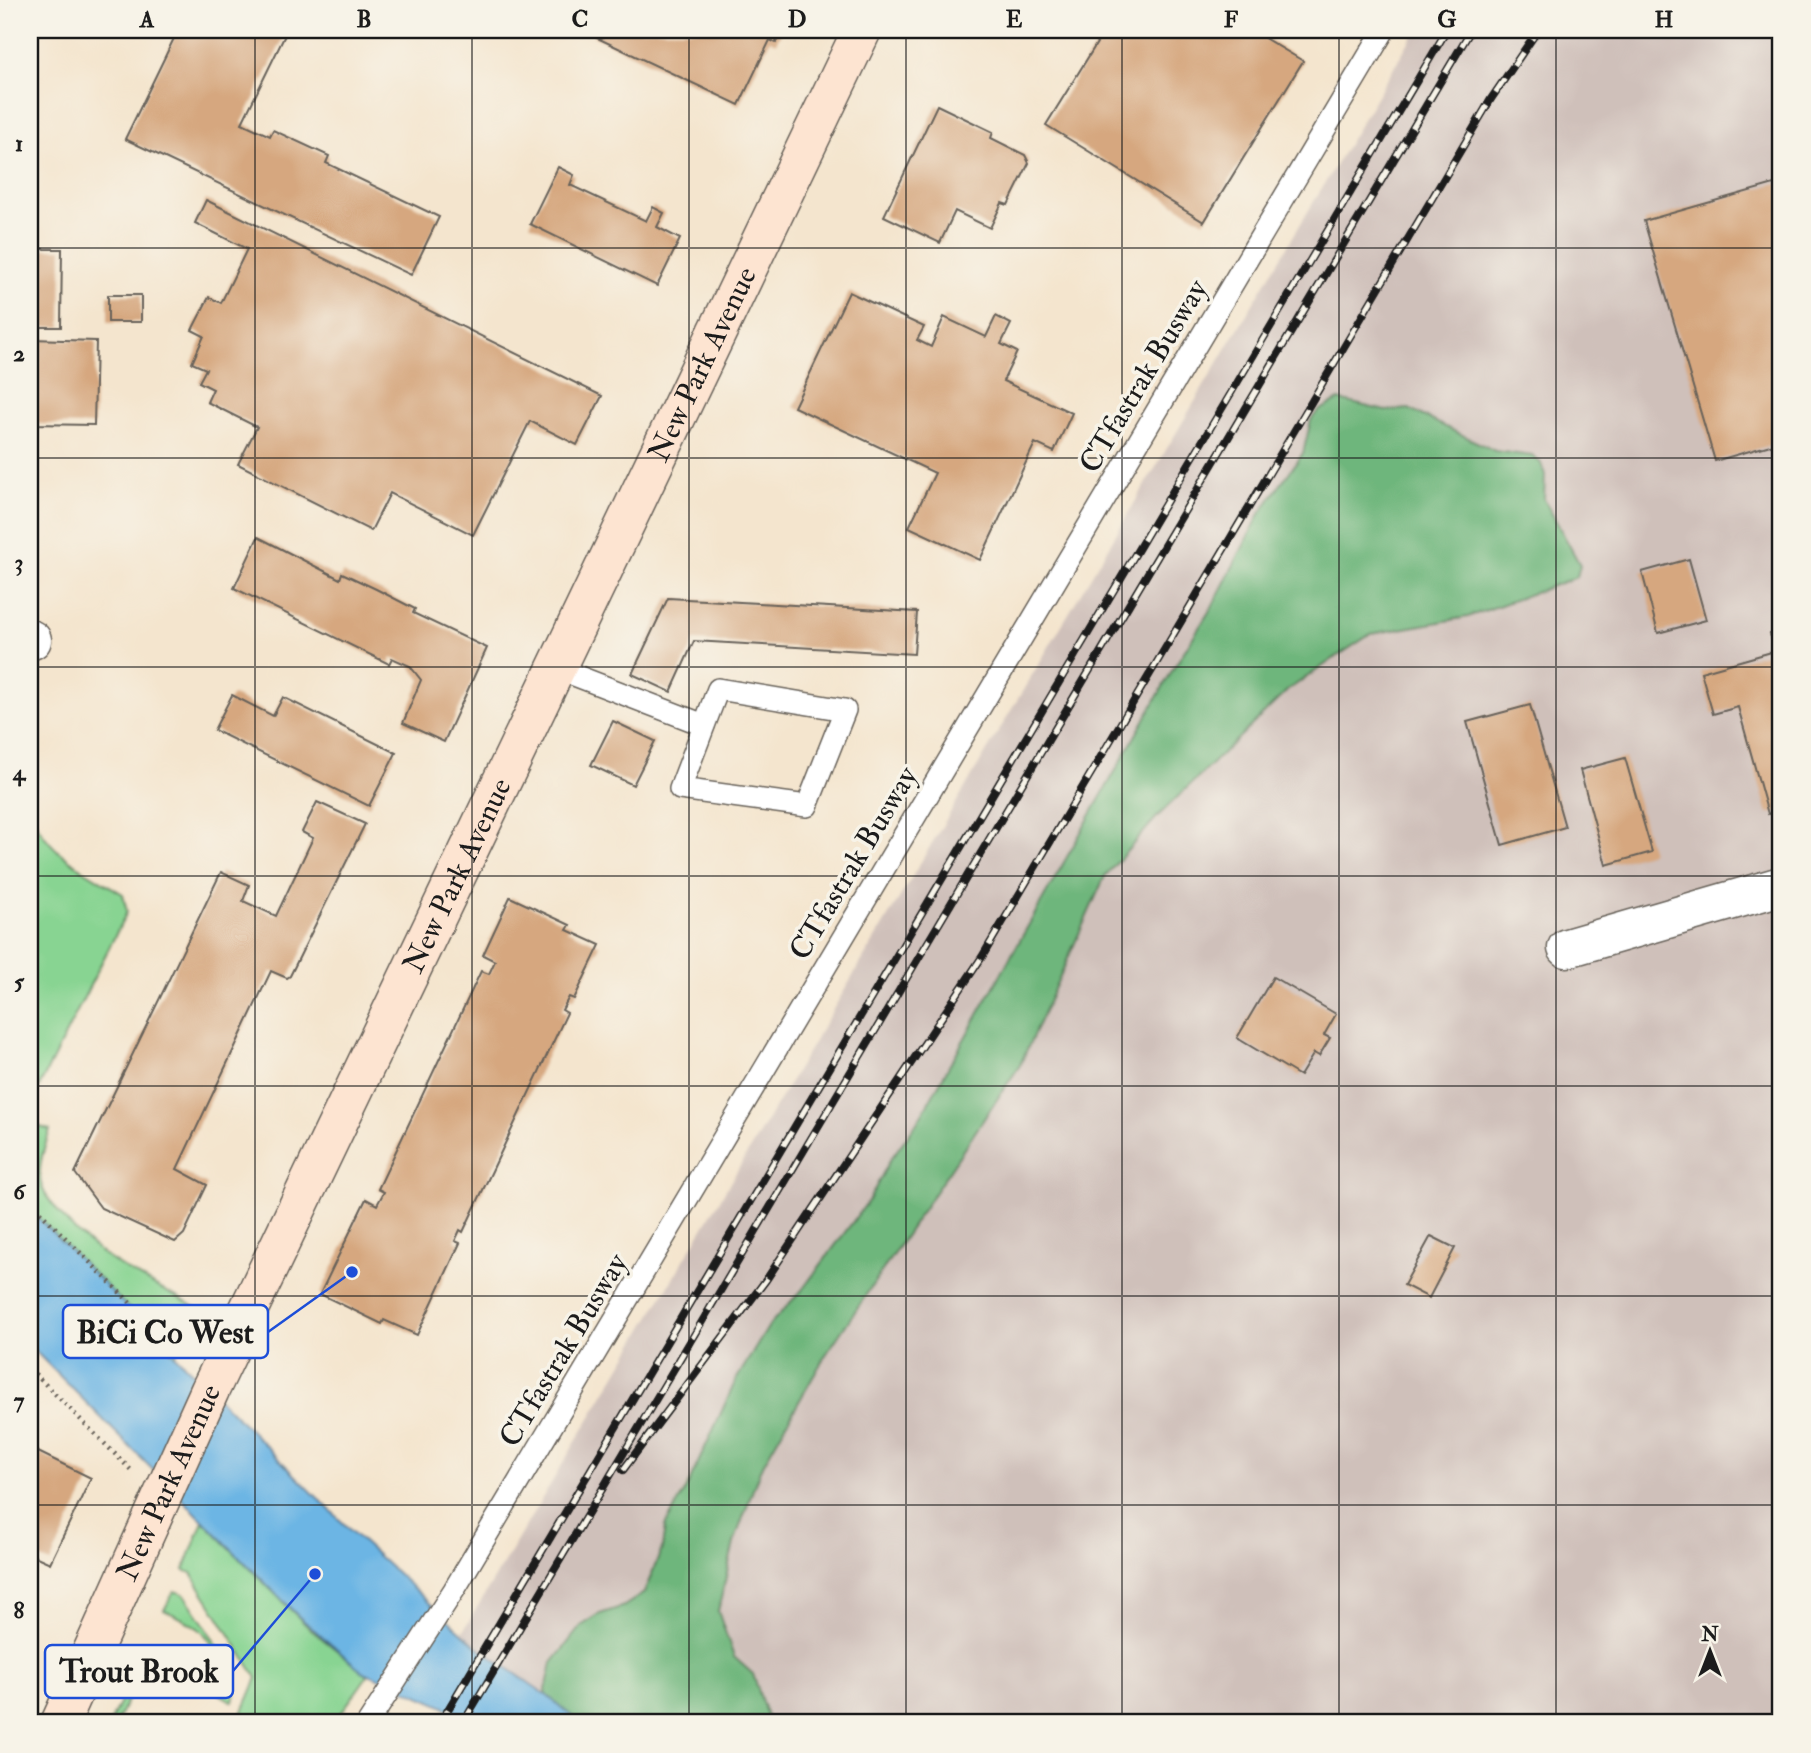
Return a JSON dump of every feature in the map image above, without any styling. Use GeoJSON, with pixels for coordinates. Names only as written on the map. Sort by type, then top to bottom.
{"type":"FeatureCollection","features":[{"type":"Feature","properties":{"kind":"main road","name":"New Park Avenue"},"geometry":{"type":"LineString","coordinates":[[60,1723],[210,1390],[862,30]]}},
{"type":"Feature","properties":{"kind":"street"},"geometry":{"type":"LineString","coordinates":[[1567,948],[1781,886]]}},
{"type":"Feature","properties":{"kind":"lane","name":"CTfastrak Busway"},"geometry":{"type":"LineString","coordinates":[[368,1723],[454,1590],[1384,30]]}},
{"type":"Feature","properties":{"kind":"lane"},"geometry":{"type":"LineString","coordinates":[[556,668],[704,725]]}},
{"type":"Feature","properties":{"kind":"lane"},"geometry":{"type":"LineString","coordinates":[[718,689],[845,710],[807,806],[680,789],[704,725],[718,689]]}},
{"type":"Feature","properties":{"kind":"path"},"geometry":{"type":"LineString","coordinates":[[30,1202],[182,1356]]}},
{"type":"Feature","properties":{"kind":"path"},"geometry":{"type":"LineString","coordinates":[[30,1369],[127,1464]]}},
{"type":"Feature","properties":{"kind":"shaded area"},"geometry":{"type":"Polygon","coordinates":[[[1416,30],[1781,30],[1781,1723],[769,1723],[753,1674],[734,1657],[718,1611],[734,1543],[760,1470],[825,1356],[1020,1065],[1105,876],[1157,817],[1288,690],[1371,634],[1468,617],[1580,565],[1544,499],[1545,475],[1541,463],[1532,456],[1495,451],[1409,409],[1386,411],[1339,400],[1311,420],[1303,453],[1261,512],[1212,607],[1173,669],[918,1121],[891,1160],[869,1200],[802,1290],[770,1324],[665,1526],[662,1549],[644,1593],[624,1606],[600,1614],[581,1626],[552,1663],[545,1694],[480,1649],[462,1633],[1416,30]]]}},
{"type":"Feature","properties":{"kind":"green space"},"geometry":{"type":"Polygon","coordinates":[[[1339,400],[1386,411],[1409,409],[1495,451],[1532,456],[1541,463],[1545,475],[1544,499],[1580,565],[1577,577],[1468,617],[1371,634],[1288,690],[1157,817],[1105,876],[1020,1065],[825,1356],[760,1470],[734,1543],[718,1611],[734,1657],[753,1674],[769,1723],[580,1723],[545,1694],[552,1663],[581,1626],[600,1614],[624,1606],[644,1593],[662,1549],[665,1526],[687,1487],[736,1380],[770,1324],[802,1290],[869,1200],[890,1160],[918,1121],[1173,669],[1212,607],[1261,512],[1303,453],[1311,420],[1318,411],[1339,400]]]}},
{"type":"Feature","properties":{"kind":"green space"},"geometry":{"type":"Polygon","coordinates":[[[30,809],[46,838],[56,849],[81,869],[123,894],[127,912],[30,1105],[30,809]]]}},
{"type":"Feature","properties":{"kind":"green space"},"geometry":{"type":"Polygon","coordinates":[[[30,1124],[50,1130],[41,1163],[41,1183],[48,1198],[71,1227],[121,1266],[197,1308],[175,1355],[30,1210],[30,1124]]]}},
{"type":"Feature","properties":{"kind":"green space"},"geometry":{"type":"Polygon","coordinates":[[[203,1521],[310,1629],[368,1675],[334,1723],[238,1723],[257,1678],[191,1573],[184,1570],[203,1521]]]}},
{"type":"Feature","properties":{"kind":"green space"},"geometry":{"type":"Polygon","coordinates":[[[174,1591],[184,1594],[226,1662],[232,1677],[233,1702],[211,1689],[216,1662],[211,1642],[190,1623],[164,1610],[174,1591]]]}},
{"type":"Feature","properties":{"kind":"green space"},"geometry":{"type":"Polygon","coordinates":[[[146,1647],[172,1659],[174,1667],[164,1683],[140,1674],[116,1723],[110,1723],[146,1647]]]}},
{"type":"Feature","properties":{"kind":"water"},"geometry":{"type":"Polygon","coordinates":[[[30,1210],[353,1533],[480,1649],[545,1694],[580,1723],[481,1723],[362,1671],[298,1616],[30,1346],[30,1210]]]}},
{"type":"Feature","properties":{"kind":"building"},"geometry":{"type":"Polygon","coordinates":[[[178,30],[287,31],[242,123],[270,136],[273,130],[329,156],[326,163],[439,217],[411,275],[125,139],[178,30]]]}},
{"type":"Feature","properties":{"kind":"building"},"geometry":{"type":"Polygon","coordinates":[[[596,30],[782,30],[776,43],[770,40],[739,105],[593,36],[596,30]]]}},
{"type":"Feature","properties":{"kind":"building"},"geometry":{"type":"Polygon","coordinates":[[[1105,30],[1251,30],[1303,61],[1204,222],[1046,125],[1105,30]]]}},
{"type":"Feature","properties":{"kind":"building"},"geometry":{"type":"Polygon","coordinates":[[[937,105],[993,132],[991,138],[1025,155],[1029,163],[1008,205],[1002,203],[990,228],[955,211],[940,243],[884,216],[937,105]]]}},
{"type":"Feature","properties":{"kind":"building"},"geometry":{"type":"Polygon","coordinates":[[[558,167],[574,175],[570,185],[646,221],[653,207],[664,213],[657,227],[680,239],[657,286],[530,224],[558,167]]]}},
{"type":"Feature","properties":{"kind":"building"},"geometry":{"type":"Polygon","coordinates":[[[1781,182],[1781,442],[1715,461],[1644,221],[1781,182]]]}},
{"type":"Feature","properties":{"kind":"building"},"geometry":{"type":"Polygon","coordinates":[[[206,200],[602,396],[577,445],[530,421],[473,535],[390,493],[371,531],[238,464],[257,427],[207,402],[213,389],[199,382],[206,369],[192,363],[204,336],[192,330],[209,297],[221,303],[247,249],[195,223],[206,200]]]}},
{"type":"Feature","properties":{"kind":"building"},"geometry":{"type":"Polygon","coordinates":[[[30,249],[62,249],[61,327],[30,327],[30,249]]]}},
{"type":"Feature","properties":{"kind":"building"},"geometry":{"type":"Polygon","coordinates":[[[849,292],[924,327],[917,340],[931,347],[944,317],[986,337],[996,316],[1011,324],[1001,344],[1017,352],[1003,381],[1072,413],[1054,452],[1035,443],[980,560],[909,527],[935,473],[794,407],[849,292]]]}},
{"type":"Feature","properties":{"kind":"building"},"geometry":{"type":"Polygon","coordinates":[[[108,295],[141,295],[141,322],[108,322],[108,295]]]}},
{"type":"Feature","properties":{"kind":"building"},"geometry":{"type":"Polygon","coordinates":[[[30,339],[96,341],[94,425],[30,424],[30,339]]]}},
{"type":"Feature","properties":{"kind":"building"},"geometry":{"type":"Polygon","coordinates":[[[258,537],[340,579],[342,573],[376,589],[415,609],[413,613],[487,648],[444,742],[403,723],[421,680],[410,666],[392,658],[389,664],[234,588],[258,537]]]}},
{"type":"Feature","properties":{"kind":"building"},"geometry":{"type":"Polygon","coordinates":[[[1689,559],[1706,620],[1658,633],[1642,572],[1689,559]]]}},
{"type":"Feature","properties":{"kind":"building"},"geometry":{"type":"Polygon","coordinates":[[[668,598],[917,612],[914,654],[694,641],[671,692],[632,674],[668,598]]]}},
{"type":"Feature","properties":{"kind":"building"},"geometry":{"type":"Polygon","coordinates":[[[1781,631],[1781,811],[1768,814],[1738,707],[1713,714],[1701,672],[1775,651],[1770,634],[1781,631]]]}},
{"type":"Feature","properties":{"kind":"building"},"geometry":{"type":"Polygon","coordinates":[[[232,695],[273,716],[283,697],[396,753],[369,806],[214,730],[232,695]]]}},
{"type":"Feature","properties":{"kind":"building"},"geometry":{"type":"Polygon","coordinates":[[[1530,705],[1565,827],[1502,845],[1467,722],[1530,705]]]}},
{"type":"Feature","properties":{"kind":"building"},"geometry":{"type":"Polygon","coordinates":[[[613,721],[655,741],[633,785],[591,765],[613,721]]]}},
{"type":"Feature","properties":{"kind":"building"},"geometry":{"type":"Polygon","coordinates":[[[1625,758],[1652,852],[1606,865],[1580,770],[1625,758]]]}},
{"type":"Feature","properties":{"kind":"building"},"geometry":{"type":"Polygon","coordinates":[[[317,802],[365,824],[290,976],[287,978],[271,971],[177,1169],[207,1185],[184,1234],[175,1242],[101,1208],[75,1173],[221,872],[249,885],[243,901],[276,916],[313,838],[302,832],[317,802]]]}},
{"type":"Feature","properties":{"kind":"building"},"geometry":{"type":"Polygon","coordinates":[[[510,897],[570,925],[567,930],[600,945],[574,999],[569,997],[562,1010],[567,1013],[463,1232],[460,1230],[455,1241],[460,1243],[417,1335],[384,1320],[382,1324],[320,1294],[366,1199],[377,1205],[384,1192],[378,1189],[481,971],[489,974],[495,961],[483,955],[510,897]]]}},
{"type":"Feature","properties":{"kind":"building"},"geometry":{"type":"Polygon","coordinates":[[[1273,977],[1336,1014],[1324,1035],[1330,1038],[1319,1056],[1314,1053],[1300,1076],[1237,1038],[1273,977]]]}},
{"type":"Feature","properties":{"kind":"building"},"geometry":{"type":"Polygon","coordinates":[[[1431,1236],[1455,1248],[1429,1298],[1404,1285],[1431,1236]]]}},
{"type":"Feature","properties":{"kind":"building"},"geometry":{"type":"Polygon","coordinates":[[[30,1448],[91,1478],[50,1563],[30,1554],[30,1448]]]}},
{"type":"Feature","properties":{"kind":"railway"},"geometry":{"type":"LineString","coordinates":[[440,1723],[1447,30]]}},
{"type":"Feature","properties":{"kind":"railway"},"geometry":{"type":"LineString","coordinates":[[463,1723],[1471,30]]}},
{"type":"Feature","properties":{"kind":"railway"},"geometry":{"type":"LineString","coordinates":[[623,1470],[766,1280],[982,957],[1491,99],[1538,30]]}},
{"type":"Feature","properties":{"kind":"place","name":"BiCi Co West"},"geometry":{"type":"Point","coordinates":[352,1272]}},
{"type":"Feature","properties":{"kind":"place","name":"Trout Brook"},"geometry":{"type":"Point","coordinates":[315,1574]}}]}
